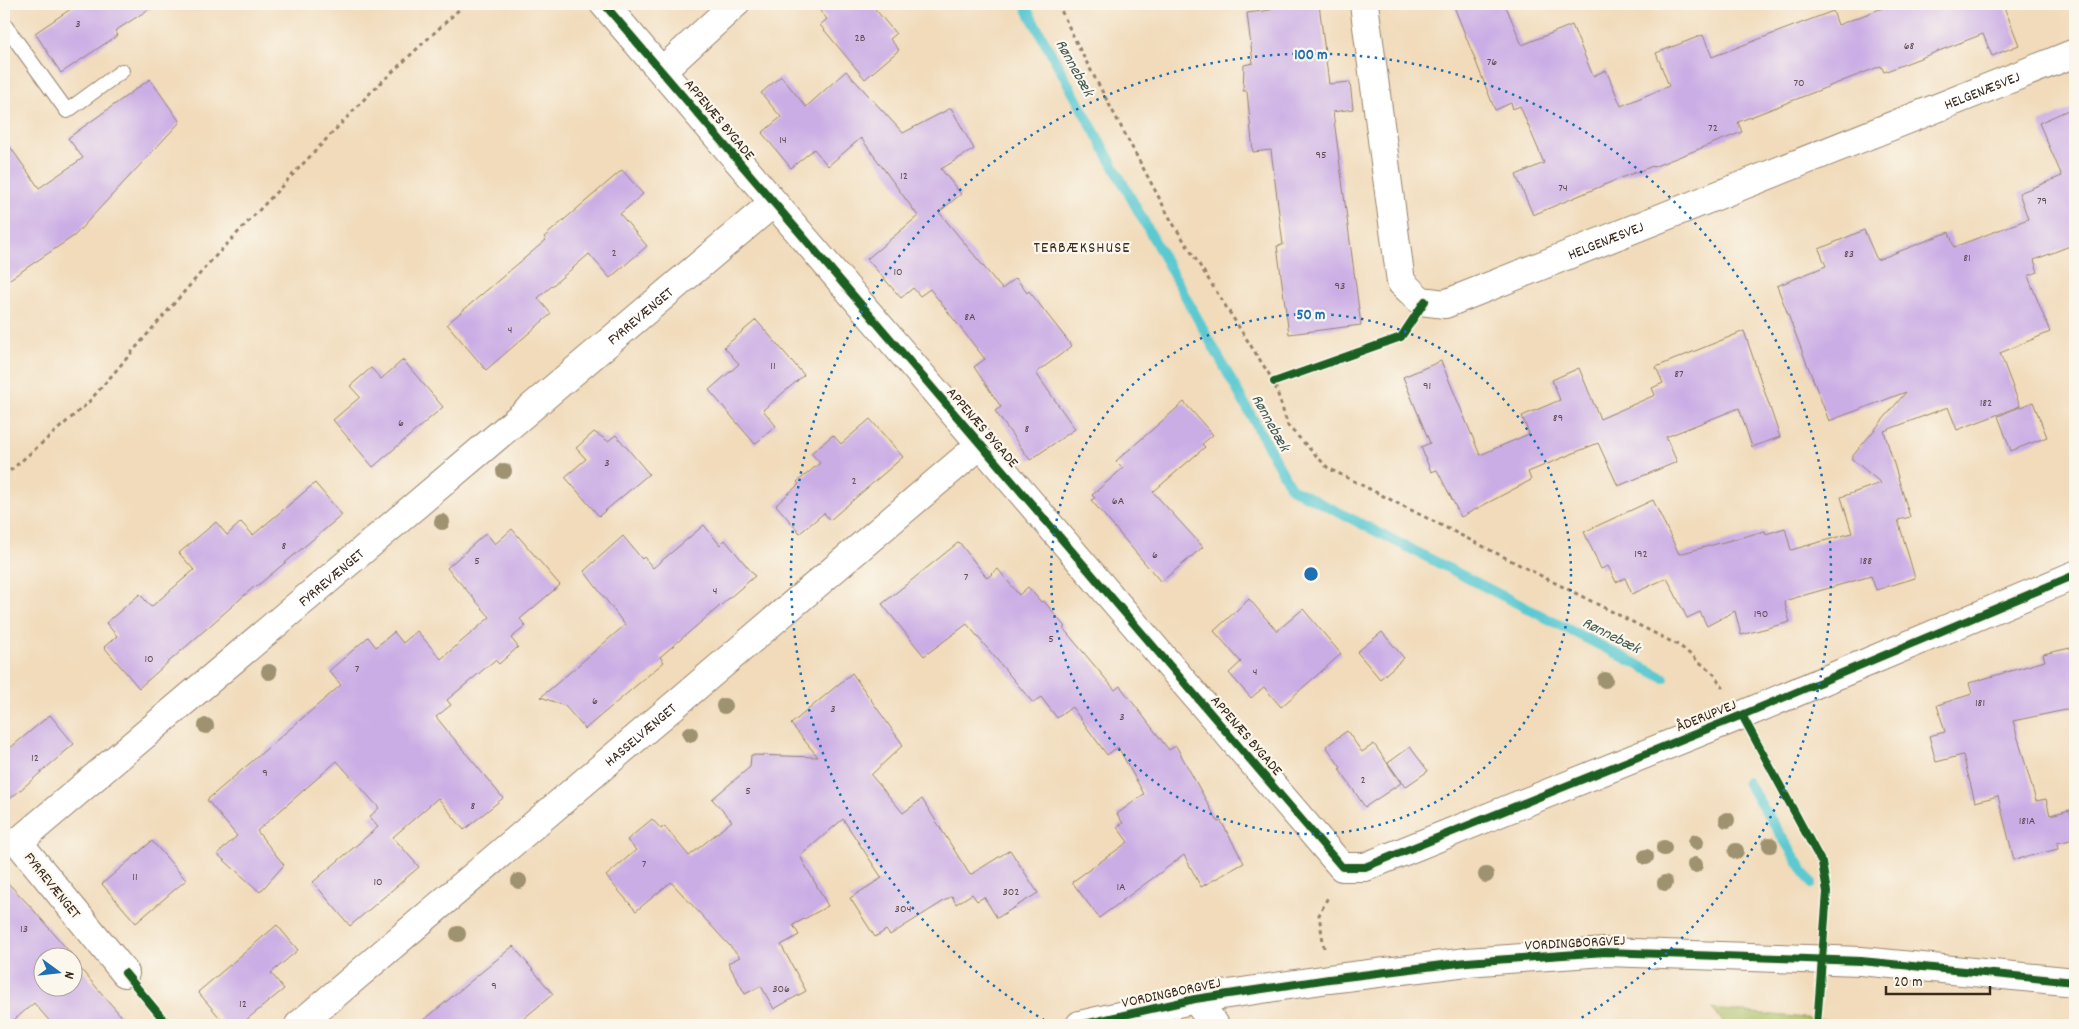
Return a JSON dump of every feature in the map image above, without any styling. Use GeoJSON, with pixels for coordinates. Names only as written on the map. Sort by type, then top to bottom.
{"type":"FeatureCollection","features":[{"type":"Feature","properties":{"kind":"street","name":"APPENÆS BYGADE"},"geometry":{"type":"LineString","coordinates":[[604,4],[1342,867]]}},
{"type":"Feature","properties":{"kind":"street"},"geometry":{"type":"LineString","coordinates":[[662,71],[735,4]]}},
{"type":"Feature","properties":{"kind":"street","name":"HELGENÆSVEJ"},"geometry":{"type":"LineString","coordinates":[[1364,4],[1401,282],[1421,301],[1446,304],[2075,53]]}},
{"type":"Feature","properties":{"kind":"street","name":"FYRREVÆNGET"},"geometry":{"type":"LineString","coordinates":[[125,973],[18,842],[773,203]]}},
{"type":"Feature","properties":{"kind":"street","name":"HASSELVÆNGET"},"geometry":{"type":"LineString","coordinates":[[299,1025],[980,445]]}},
{"type":"Feature","properties":{"kind":"street","name":"ÅDERUPVEJ"},"geometry":{"type":"LineString","coordinates":[[1342,867],[1365,867],[1742,715],[2075,576]]}},
{"type":"Feature","properties":{"kind":"street","name":"VORDINGBORGVEJ"},"geometry":{"type":"LineString","coordinates":[[1080,1025],[1195,999],[1328,980],[1467,962],[1605,952],[1861,961],[2075,982]]}},
{"type":"Feature","properties":{"kind":"street","name":"VORDINGBORGVEJ"},"geometry":{"type":"LineString","coordinates":[[1195,999],[1215,1025]]}},
{"type":"Feature","properties":{"kind":"lane"},"geometry":{"type":"LineString","coordinates":[[4,24],[67,111],[122,71]]}},
{"type":"Feature","properties":{"kind":"path"},"geometry":{"type":"LineString","coordinates":[[4,476],[87,404],[210,262],[372,91],[465,4]]}},
{"type":"Feature","properties":{"kind":"path"},"geometry":{"type":"LineString","coordinates":[[1058,4],[1080,50],[1172,222],[1274,382],[1288,426],[1328,468],[1680,646],[1714,674],[1742,715]]}},
{"type":"Feature","properties":{"kind":"path"},"geometry":{"type":"LineString","coordinates":[[1274,382],[1283,379]]}},
{"type":"Feature","properties":{"kind":"path"},"geometry":{"type":"LineString","coordinates":[[1328,980],[1319,915],[1342,867]]}},
{"type":"Feature","properties":{"kind":"green space"},"geometry":{"type":"Polygon","coordinates":[[[1712,1009],[1878,1025],[1726,1025],[1712,1009]]]}},
{"type":"Feature","properties":{"kind":"building"},"geometry":{"type":"Polygon","coordinates":[[[78,4],[157,4],[115,31],[118,35],[61,73],[35,33],[78,4]]]}},
{"type":"Feature","properties":{"kind":"building"},"geometry":{"type":"Polygon","coordinates":[[[814,4],[871,4],[896,34],[890,39],[899,50],[865,79],[820,25],[827,19],[814,4]]]}},
{"type":"Feature","properties":{"kind":"building"},"geometry":{"type":"Polygon","coordinates":[[[1270,4],[1319,4],[1329,84],[1350,82],[1353,109],[1333,112],[1361,325],[1289,334],[1277,246],[1283,245],[1271,150],[1253,152],[1247,91],[1243,91],[1244,65],[1253,63],[1247,13],[1271,10],[1270,4]]]}},
{"type":"Feature","properties":{"kind":"building"},"geometry":{"type":"Polygon","coordinates":[[[1453,4],[1505,4],[1522,45],[1572,25],[1593,76],[1606,70],[1621,106],[1669,86],[1656,53],[1703,35],[1712,57],[1833,11],[1838,25],[1893,4],[2003,4],[2019,45],[1992,56],[1983,34],[1884,72],[1881,66],[1738,122],[1742,132],[1623,177],[1533,215],[1516,175],[1544,163],[1520,106],[1513,109],[1511,103],[1495,110],[1453,4]]]}},
{"type":"Feature","properties":{"kind":"building"},"geometry":{"type":"Polygon","coordinates":[[[846,71],[903,133],[951,108],[974,149],[941,169],[961,194],[939,212],[1002,289],[1016,278],[1027,293],[1029,291],[1072,346],[1036,373],[1075,429],[1030,460],[995,411],[1001,407],[974,367],[985,359],[930,289],[920,296],[913,288],[901,298],[867,259],[918,216],[861,138],[828,166],[814,149],[791,168],[762,133],[781,117],[761,93],[781,76],[806,107],[846,71]]]}},
{"type":"Feature","properties":{"kind":"building"},"geometry":{"type":"Polygon","coordinates":[[[150,79],[180,122],[74,236],[4,283],[4,138],[39,188],[83,158],[68,138],[150,79]]]}},
{"type":"Feature","properties":{"kind":"building"},"geometry":{"type":"Polygon","coordinates":[[[2075,107],[2075,244],[2034,260],[2038,272],[2028,276],[2050,332],[2000,353],[2020,406],[1957,430],[1948,407],[1884,431],[1910,517],[1898,520],[1915,578],[1876,590],[1871,576],[1784,601],[1790,622],[1741,635],[1735,611],[1707,626],[1700,612],[1687,618],[1667,578],[1632,594],[1625,578],[1616,582],[1608,566],[1601,569],[1584,532],[1653,500],[1679,554],[1765,531],[1766,534],[1785,528],[1791,550],[1852,533],[1841,497],[1881,483],[1851,458],[1906,392],[1829,421],[1777,286],[1826,266],[1819,249],[1864,230],[1877,260],[1949,232],[1954,247],[2028,219],[2019,193],[2062,176],[2039,123],[2075,107]]]}},
{"type":"Feature","properties":{"kind":"building"},"geometry":{"type":"Polygon","coordinates":[[[622,170],[643,194],[620,214],[647,246],[610,278],[589,254],[538,298],[551,314],[486,370],[447,324],[546,240],[544,237],[622,170]]]}},
{"type":"Feature","properties":{"kind":"building"},"geometry":{"type":"Polygon","coordinates":[[[756,320],[804,375],[763,410],[776,426],[755,444],[709,390],[739,364],[724,347],[756,320]]]}},
{"type":"Feature","properties":{"kind":"building"},"geometry":{"type":"Polygon","coordinates":[[[1744,331],[1780,437],[1752,447],[1739,408],[1666,437],[1677,462],[1618,486],[1598,443],[1528,472],[1531,480],[1461,517],[1437,470],[1431,472],[1421,447],[1430,443],[1403,377],[1441,361],[1480,455],[1529,434],[1522,416],[1560,400],[1552,380],[1579,368],[1600,419],[1655,395],[1652,388],[1663,383],[1656,367],[1744,331]]]}},
{"type":"Feature","properties":{"kind":"building"},"geometry":{"type":"Polygon","coordinates":[[[403,360],[443,407],[373,467],[333,420],[360,397],[350,386],[371,368],[381,379],[403,360]]]}},
{"type":"Feature","properties":{"kind":"building"},"geometry":{"type":"Polygon","coordinates":[[[1184,402],[1213,435],[1202,444],[1205,447],[1153,492],[1203,547],[1161,582],[1091,500],[1095,498],[1092,495],[1123,468],[1116,461],[1184,402]]]}},
{"type":"Feature","properties":{"kind":"building"},"geometry":{"type":"Polygon","coordinates":[[[2033,402],[2047,437],[2011,451],[1998,416],[2033,402]]]}},
{"type":"Feature","properties":{"kind":"building"},"geometry":{"type":"Polygon","coordinates":[[[870,419],[903,457],[830,520],[824,513],[800,533],[776,505],[799,484],[797,482],[820,463],[811,453],[833,435],[841,444],[870,419]]]}},
{"type":"Feature","properties":{"kind":"building"},"geometry":{"type":"Polygon","coordinates":[[[594,432],[608,441],[616,435],[649,474],[599,516],[565,477],[586,459],[576,448],[594,432]]]}},
{"type":"Feature","properties":{"kind":"building"},"geometry":{"type":"Polygon","coordinates":[[[315,483],[342,515],[255,586],[139,688],[104,647],[117,636],[106,623],[140,594],[151,607],[194,570],[179,553],[216,522],[227,535],[241,522],[253,535],[315,483]]]}},
{"type":"Feature","properties":{"kind":"building"},"geometry":{"type":"Polygon","coordinates":[[[704,525],[720,545],[725,540],[755,576],[660,657],[664,662],[585,729],[565,706],[541,697],[625,625],[584,571],[623,536],[642,559],[644,557],[653,568],[704,525]]]}},
{"type":"Feature","properties":{"kind":"building"},"geometry":{"type":"Polygon","coordinates":[[[512,529],[560,585],[520,619],[526,626],[511,638],[518,647],[499,664],[495,660],[447,700],[451,705],[436,717],[503,798],[464,830],[438,798],[393,837],[419,867],[350,926],[313,882],[378,827],[369,817],[379,808],[337,761],[257,831],[284,865],[260,892],[217,854],[237,836],[207,800],[341,685],[329,671],[368,637],[376,647],[394,632],[403,643],[417,631],[441,659],[490,617],[447,568],[486,533],[495,544],[512,529]]]}},
{"type":"Feature","properties":{"kind":"building"},"geometry":{"type":"Polygon","coordinates":[[[959,542],[987,578],[998,569],[1019,595],[1028,587],[1041,602],[1044,601],[1065,627],[1063,628],[1115,690],[1120,686],[1169,750],[1176,746],[1218,822],[1221,821],[1244,863],[1201,887],[1184,855],[1099,918],[1072,882],[1128,842],[1117,827],[1123,823],[1117,814],[1144,794],[1118,747],[1107,755],[1072,707],[1057,718],[1041,697],[1033,703],[967,624],[924,656],[882,604],[959,542]]]}},
{"type":"Feature","properties":{"kind":"building"},"geometry":{"type":"Polygon","coordinates":[[[1249,599],[1277,631],[1303,609],[1341,654],[1281,707],[1264,687],[1251,698],[1229,673],[1241,662],[1214,631],[1249,599]]]}},
{"type":"Feature","properties":{"kind":"building"},"geometry":{"type":"Polygon","coordinates":[[[1382,632],[1404,658],[1380,679],[1357,652],[1382,632]]]}},
{"type":"Feature","properties":{"kind":"building"},"geometry":{"type":"Polygon","coordinates":[[[2075,647],[2075,708],[2013,721],[2036,801],[2046,799],[2050,815],[2070,810],[2075,839],[2057,843],[2058,849],[2014,860],[1998,796],[1975,802],[1963,755],[1936,762],[1929,736],[1945,732],[1937,705],[1972,694],[1969,683],[2045,661],[2043,654],[2075,647]]]}},
{"type":"Feature","properties":{"kind":"building"},"geometry":{"type":"Polygon","coordinates":[[[852,673],[903,745],[871,775],[903,813],[922,799],[970,875],[1010,850],[1038,893],[997,918],[984,897],[977,901],[972,894],[956,904],[952,896],[890,935],[886,930],[875,937],[850,898],[882,878],[843,819],[800,856],[828,906],[793,925],[799,935],[781,945],[806,991],[774,1009],[761,986],[745,994],[728,963],[740,957],[671,882],[636,911],[606,876],[636,850],[627,840],[652,819],[661,829],[664,826],[689,856],[732,821],[712,799],[750,767],[751,755],[818,757],[791,724],[852,673]]]}},
{"type":"Feature","properties":{"kind":"building"},"geometry":{"type":"Polygon","coordinates":[[[50,715],[74,744],[4,804],[4,753],[50,715]]]}},
{"type":"Feature","properties":{"kind":"building"},"geometry":{"type":"Polygon","coordinates":[[[1347,731],[1362,752],[1374,744],[1401,783],[1365,807],[1326,746],[1347,731]]]}},
{"type":"Feature","properties":{"kind":"building"},"geometry":{"type":"Polygon","coordinates":[[[1410,747],[1428,771],[1405,787],[1388,763],[1410,747]]]}},
{"type":"Feature","properties":{"kind":"building"},"geometry":{"type":"Polygon","coordinates":[[[152,841],[186,880],[136,923],[102,884],[152,841]]]}},
{"type":"Feature","properties":{"kind":"building"},"geometry":{"type":"Polygon","coordinates":[[[4,879],[64,946],[32,946],[32,996],[82,996],[82,971],[129,1025],[53,1025],[34,1003],[8,1025],[4,1025],[4,879]]]}},
{"type":"Feature","properties":{"kind":"building"},"geometry":{"type":"Polygon","coordinates":[[[277,925],[298,950],[271,973],[284,989],[240,1025],[226,1025],[198,992],[277,925]]]}},
{"type":"Feature","properties":{"kind":"building"},"geometry":{"type":"Polygon","coordinates":[[[513,946],[553,994],[516,1025],[418,1025],[513,946]]]}},
{"type":"Feature","properties":{"kind":"waterway","name":"Rønnebæk"},"geometry":{"type":"LineString","coordinates":[[1024,4],[1291,488],[1664,678]]}},
{"type":"Feature","properties":{"kind":"waterway","name":"Rønnebæk"},"geometry":{"type":"LineString","coordinates":[[1747,782],[1812,884]]}},
{"type":"Feature","properties":{"kind":"cycle path"},"geometry":{"type":"LineString","coordinates":[[604,4],[1342,867],[1365,867],[1742,715],[2075,575]]}},
{"type":"Feature","properties":{"kind":"cycle path"},"geometry":{"type":"LineString","coordinates":[[1274,382],[1401,337],[1425,301]]}},
{"type":"Feature","properties":{"kind":"cycle path"},"geometry":{"type":"LineString","coordinates":[[1742,715],[1822,863],[1827,892],[1817,1025]]}},
{"type":"Feature","properties":{"kind":"cycle path"},"geometry":{"type":"LineString","coordinates":[[1080,1025],[1195,999],[1329,979],[1467,962],[1605,952],[1861,961],[2075,982]]}},
{"type":"Feature","properties":{"kind":"cycle path"},"geometry":{"type":"LineString","coordinates":[[125,973],[168,1025]]}},
{"type":"Feature","properties":{"kind":"district","name":"TERBÆKSHUSE"},"geometry":{"type":"Point","coordinates":[1082,246]}}]}
